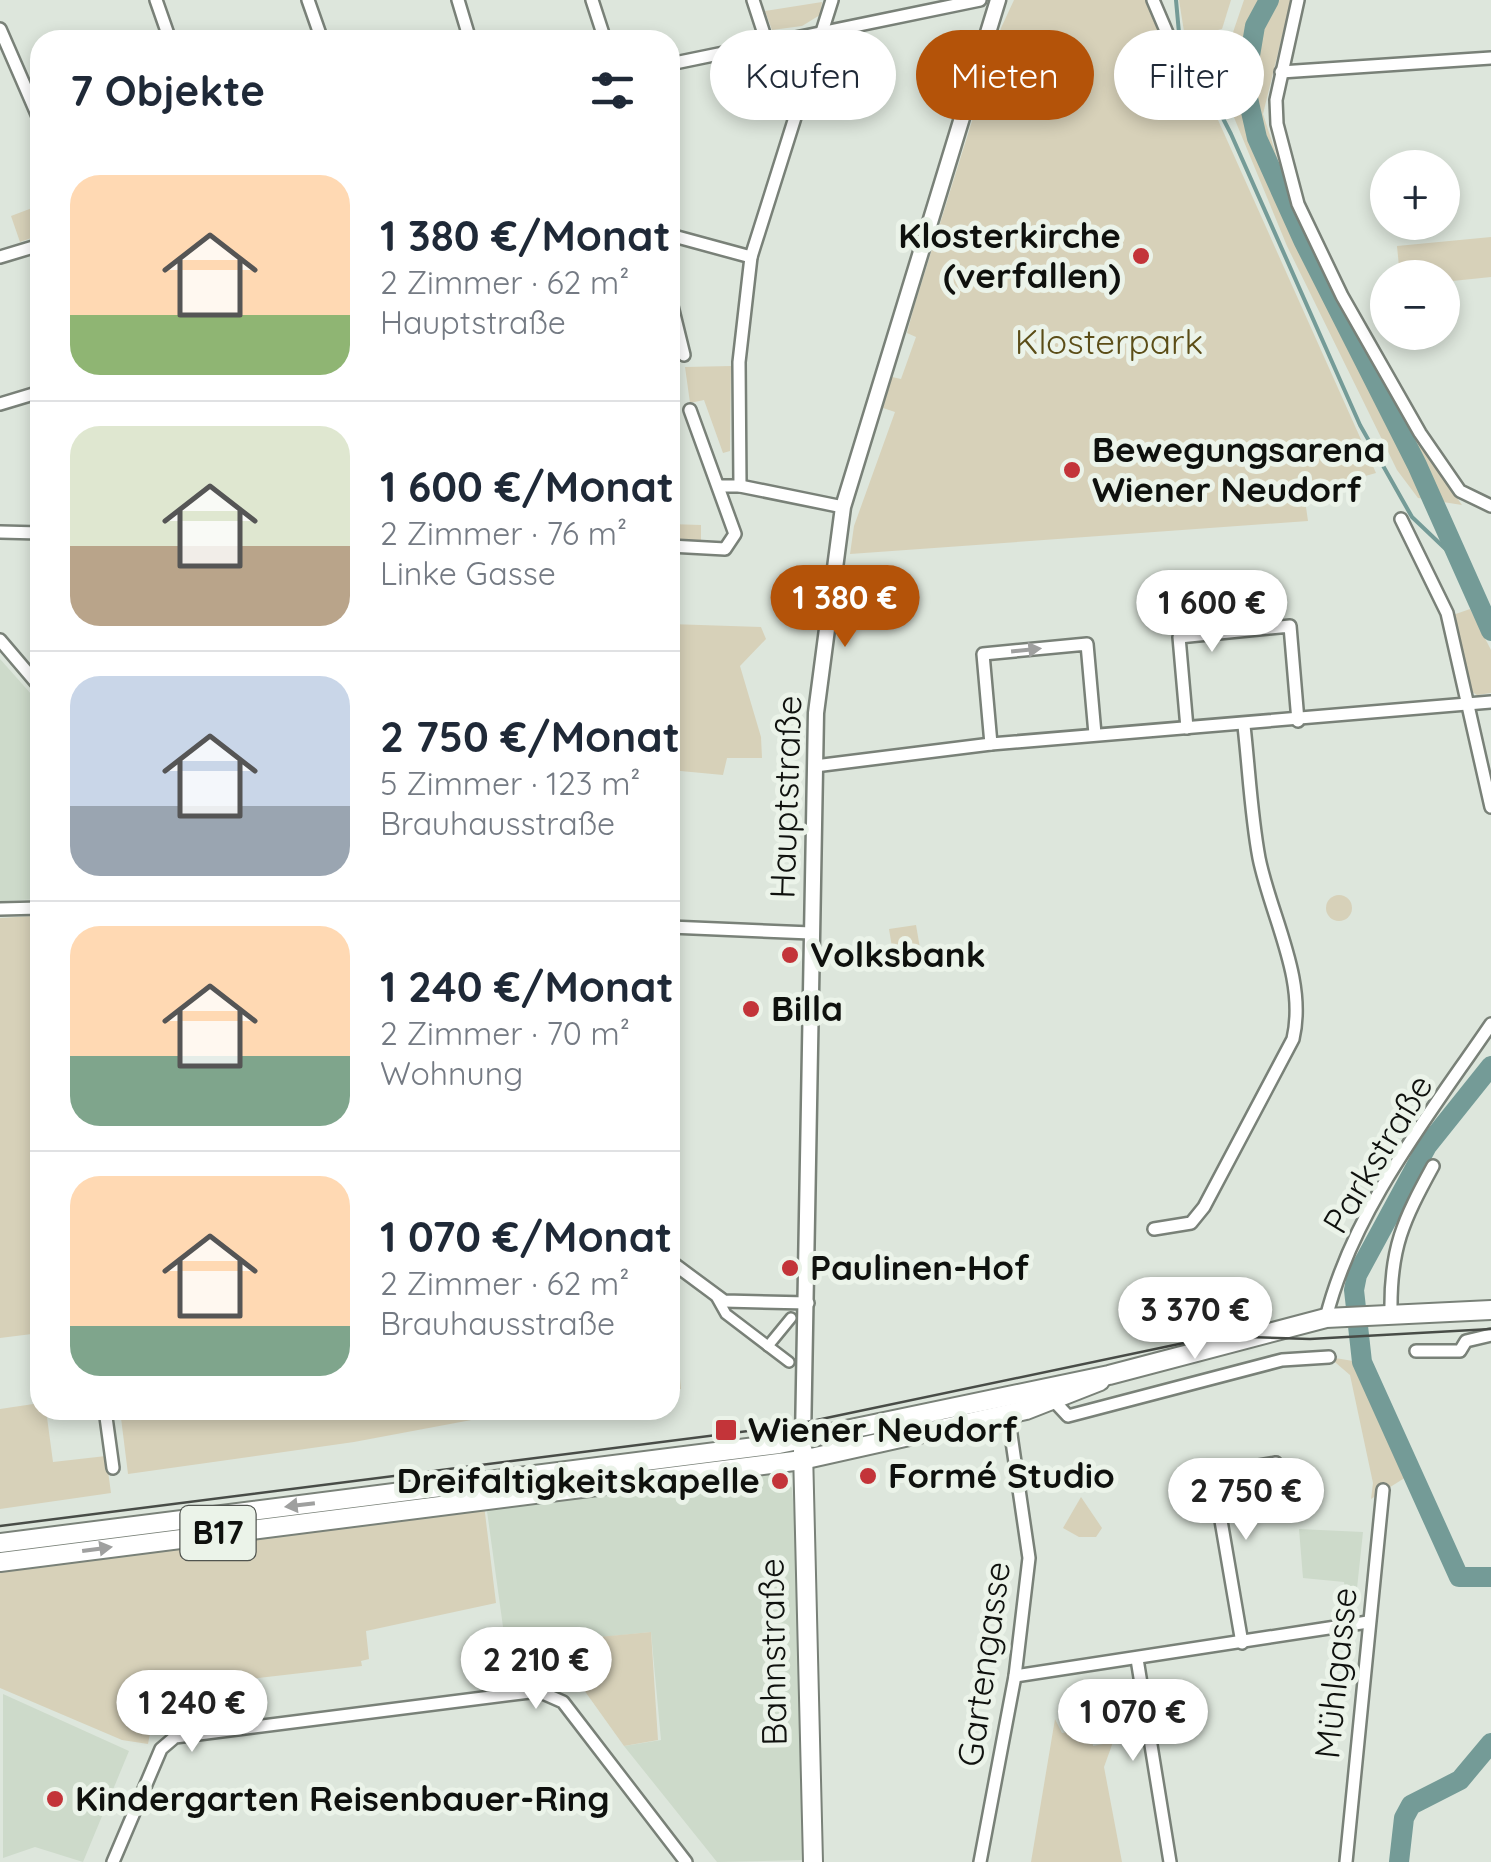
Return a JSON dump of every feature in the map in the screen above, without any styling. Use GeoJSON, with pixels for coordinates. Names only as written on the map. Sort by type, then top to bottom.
{"type":"FeatureCollection","features":[{"type":"Feature","properties":{"kind":"main road","name":"B17"},"geometry":{"type":"LineString","coordinates":[[803,1450],[1335,1317],[1491,1310]]}},
{"type":"Feature","properties":{"kind":"main road","name":"B17"},"geometry":{"type":"LineString","coordinates":[[0,1543],[434,1496],[803,1450],[1008,1414],[1054,1400],[1109,1375]]}},
{"type":"Feature","properties":{"kind":"main road","name":"Bahnstraße"},"geometry":{"type":"LineString","coordinates":[[803,1450],[814,1862]]}},
{"type":"Feature","properties":{"kind":"main road","name":"B17"},"geometry":{"type":"LineString","coordinates":[[0,1562],[434,1496]]}},
{"type":"Feature","properties":{"kind":"street"},"geometry":{"type":"LineString","coordinates":[[156,0],[166,30]]}},
{"type":"Feature","properties":{"kind":"street"},"geometry":{"type":"LineString","coordinates":[[308,0],[318,30]]}},
{"type":"Feature","properties":{"kind":"street"},"geometry":{"type":"LineString","coordinates":[[458,0],[467,30]]}},
{"type":"Feature","properties":{"kind":"street"},"geometry":{"type":"LineString","coordinates":[[592,0],[602,30]]}},
{"type":"Feature","properties":{"kind":"street"},"geometry":{"type":"LineString","coordinates":[[754,0],[763,30]]}},
{"type":"Feature","properties":{"kind":"street"},"geometry":{"type":"LineString","coordinates":[[822,30],[832,0]]}},
{"type":"Feature","properties":{"kind":"street"},"geometry":{"type":"LineString","coordinates":[[835,30],[980,0]]}},
{"type":"Feature","properties":{"kind":"street","name":"Hauptstraße"},"geometry":{"type":"LineString","coordinates":[[803,1450],[815,766],[823,646],[843,508],[998,0]]}},
{"type":"Feature","properties":{"kind":"street"},"geometry":{"type":"LineString","coordinates":[[1153,0],[1166,30]]}},
{"type":"Feature","properties":{"kind":"street"},"geometry":{"type":"LineString","coordinates":[[1298,0],[1281,72],[1277,124],[1308,228],[1420,433],[1460,491],[1491,506]]}},
{"type":"Feature","properties":{"kind":"street"},"geometry":{"type":"LineString","coordinates":[[0,29],[30,98]]}},
{"type":"Feature","properties":{"kind":"street"},"geometry":{"type":"LineString","coordinates":[[680,62],[710,55]]}},
{"type":"Feature","properties":{"kind":"street"},"geometry":{"type":"LineString","coordinates":[[1281,72],[1491,58]]}},
{"type":"Feature","properties":{"kind":"street"},"geometry":{"type":"LineString","coordinates":[[740,486],[740,362],[751,257],[794,120]]}},
{"type":"Feature","properties":{"kind":"street"},"geometry":{"type":"LineString","coordinates":[[680,237],[751,257]]}},
{"type":"Feature","properties":{"kind":"street"},"geometry":{"type":"LineString","coordinates":[[0,257],[30,247]]}},
{"type":"Feature","properties":{"kind":"street"},"geometry":{"type":"LineString","coordinates":[[680,339],[684,355]]}},
{"type":"Feature","properties":{"kind":"street"},"geometry":{"type":"LineString","coordinates":[[0,404],[30,395]]}},
{"type":"Feature","properties":{"kind":"street"},"geometry":{"type":"LineString","coordinates":[[680,547],[726,549],[735,534],[690,410]]}},
{"type":"Feature","properties":{"kind":"street"},"geometry":{"type":"LineString","coordinates":[[719,486],[740,486],[843,508]]}},
{"type":"Feature","properties":{"kind":"street"},"geometry":{"type":"LineString","coordinates":[[1400,519],[1446,614],[1491,806]]}},
{"type":"Feature","properties":{"kind":"street"},"geometry":{"type":"LineString","coordinates":[[0,532],[30,533]]}},
{"type":"Feature","properties":{"kind":"street"},"geometry":{"type":"LineString","coordinates":[[1187,728],[1179,638],[1290,626],[1298,721]]}},
{"type":"Feature","properties":{"kind":"street"},"geometry":{"type":"LineString","coordinates":[[0,640],[30,671]]}},
{"type":"Feature","properties":{"kind":"street"},"geometry":{"type":"LineString","coordinates":[[991,744],[983,654],[1086,644],[1095,734]]}},
{"type":"Feature","properties":{"kind":"street"},"geometry":{"type":"LineString","coordinates":[[815,766],[1095,734],[1244,726],[1491,702]]}},
{"type":"Feature","properties":{"kind":"street"},"geometry":{"type":"LineString","coordinates":[[1154,1229],[1191,1224],[1204,1207],[1294,1040],[1298,1019],[1297,992],[1258,853],[1244,726]]}},
{"type":"Feature","properties":{"kind":"street"},"geometry":{"type":"LineString","coordinates":[[0,910],[30,908]]}},
{"type":"Feature","properties":{"kind":"street"},"geometry":{"type":"LineString","coordinates":[[680,927],[812,933]]}},
{"type":"Feature","properties":{"kind":"street","name":"Parkstraße"},"geometry":{"type":"LineString","coordinates":[[1335,1317],[1355,1242],[1402,1156],[1491,1024]]}},
{"type":"Feature","properties":{"kind":"street","name":"Parkstraße"},"geometry":{"type":"LineString","coordinates":[[1391,1312],[1389,1270],[1407,1214],[1433,1166]]}},
{"type":"Feature","properties":{"kind":"street"},"geometry":{"type":"LineString","coordinates":[[680,1269],[716,1296],[734,1303],[808,1303]]}},
{"type":"Feature","properties":{"kind":"street"},"geometry":{"type":"LineString","coordinates":[[716,1296],[726,1314],[789,1362]]}},
{"type":"Feature","properties":{"kind":"street"},"geometry":{"type":"LineString","coordinates":[[768,1346],[791,1318]]}},
{"type":"Feature","properties":{"kind":"street"},"geometry":{"type":"LineString","coordinates":[[1416,1351],[1460,1351],[1466,1341],[1491,1336]]}},
{"type":"Feature","properties":{"kind":"street"},"geometry":{"type":"LineString","coordinates":[[1054,1400],[1068,1416],[1282,1360],[1329,1357]]}},
{"type":"Feature","properties":{"kind":"street","name":"Gartengasse"},"geometry":{"type":"LineString","coordinates":[[980,1862],[1015,1676],[1029,1558],[1008,1414]]}},
{"type":"Feature","properties":{"kind":"street"},"geometry":{"type":"LineString","coordinates":[[106,1420],[112,1468]]}},
{"type":"Feature","properties":{"kind":"street"},"geometry":{"type":"LineString","coordinates":[[1242,1642],[1212,1474],[1276,1463]]}},
{"type":"Feature","properties":{"kind":"street","name":"Mühlgasse"},"geometry":{"type":"LineString","coordinates":[[1346,1862],[1383,1490]]}},
{"type":"Feature","properties":{"kind":"street"},"geometry":{"type":"LineString","coordinates":[[1015,1676],[1368,1622]]}},
{"type":"Feature","properties":{"kind":"street"},"geometry":{"type":"LineString","coordinates":[[1136,1659],[1170,1862]]}},
{"type":"Feature","properties":{"kind":"street"},"geometry":{"type":"LineString","coordinates":[[113,1862],[161,1748],[174,1738],[538,1691],[563,1702],[686,1862]]}},
{"type":"Feature","properties":{"kind":"shaded area"},"geometry":{"type":"Polygon","coordinates":[[[0,659],[30,693],[30,900],[0,901],[0,659]]]}},
{"type":"Feature","properties":{"kind":"shaded area"},"geometry":{"type":"Polygon","coordinates":[[[779,1471],[792,1488],[797,1549],[803,1860],[717,1862],[624,1746],[661,1740],[651,1632],[515,1646],[522,1669],[509,1670],[486,1504],[595,1497],[779,1471]]]}},
{"type":"Feature","properties":{"kind":"shaded area"},"geometry":{"type":"Polygon","coordinates":[[[1299,1529],[1363,1532],[1355,1607],[1348,1612],[1344,1582],[1303,1578],[1299,1529]]]}},
{"type":"Feature","properties":{"kind":"shaded area","name":"Kindergarten Reisenbauer-Ring"},"geometry":{"type":"Polygon","coordinates":[[[3,1694],[129,1751],[83,1862],[35,1847],[3,1858],[3,1694]]]}},
{"type":"Feature","properties":{"kind":"green space","name":"Klosterpark"},"geometry":{"type":"Polygon","coordinates":[[[1014,0],[1146,0],[1158,30],[1114,30],[1114,120],[1218,120],[1376,473],[1304,493],[1308,521],[850,554],[854,526],[895,412],[883,408],[892,377],[901,379],[916,337],[907,333],[972,120],[1094,120],[1094,30],[1001,28],[1014,0]]]}},
{"type":"Feature","properties":{"kind":"green space"},"geometry":{"type":"Polygon","coordinates":[[[1179,0],[1231,0],[1222,29],[1184,30],[1179,0]]]}},
{"type":"Feature","properties":{"kind":"green space"},"geometry":{"type":"Polygon","coordinates":[[[1244,0],[1291,0],[1264,110],[1264,30],[1234,30],[1244,0]]]}},
{"type":"Feature","properties":{"kind":"green space"},"geometry":{"type":"Polygon","coordinates":[[[822,2],[820,15],[802,26],[772,30],[765,11],[822,2]]]}},
{"type":"Feature","properties":{"kind":"green space"},"geometry":{"type":"Polygon","coordinates":[[[1264,117],[1295,212],[1290,219],[1338,322],[1352,327],[1425,452],[1462,505],[1418,498],[1397,470],[1287,246],[1235,120],[1264,117]]]}},
{"type":"Feature","properties":{"kind":"green space"},"geometry":{"type":"Polygon","coordinates":[[[30,209],[30,238],[20,242],[11,216],[30,209]]]}},
{"type":"Feature","properties":{"kind":"green space"},"geometry":{"type":"Polygon","coordinates":[[[1491,237],[1491,277],[1460,280],[1460,260],[1398,260],[1397,246],[1491,237]]]}},
{"type":"Feature","properties":{"kind":"green space"},"geometry":{"type":"Polygon","coordinates":[[[731,366],[730,451],[723,453],[704,400],[690,403],[685,367],[731,366]]]}},
{"type":"Feature","properties":{"kind":"green space"},"geometry":{"type":"Polygon","coordinates":[[[680,524],[701,525],[701,541],[680,540],[680,524]]]}},
{"type":"Feature","properties":{"kind":"green space"},"geometry":{"type":"Polygon","coordinates":[[[1470,609],[1491,650],[1491,693],[1477,695],[1469,690],[1450,616],[1470,609]]]}},
{"type":"Feature","properties":{"kind":"green space"},"geometry":{"type":"Polygon","coordinates":[[[680,624],[761,627],[766,639],[740,666],[761,737],[762,758],[727,758],[723,775],[680,771],[680,624]]]}},
{"type":"Feature","properties":{"kind":"green space"},"geometry":{"type":"Polygon","coordinates":[[[1339,895],[1348,899],[1352,908],[1348,917],[1339,921],[1330,917],[1326,908],[1330,899],[1339,895]]]}},
{"type":"Feature","properties":{"kind":"green space"},"geometry":{"type":"Polygon","coordinates":[[[30,916],[30,1334],[0,1338],[0,918],[30,916]]]}},
{"type":"Feature","properties":{"kind":"green space"},"geometry":{"type":"Polygon","coordinates":[[[916,925],[921,954],[894,959],[889,929],[916,925]]]}},
{"type":"Feature","properties":{"kind":"green space"},"geometry":{"type":"Polygon","coordinates":[[[1329,1357],[1359,1362],[1411,1474],[1371,1499],[1373,1483],[1350,1375],[1329,1357]]]}},
{"type":"Feature","properties":{"kind":"green space"},"geometry":{"type":"Polygon","coordinates":[[[30,1404],[30,1420],[47,1420],[53,1462],[106,1456],[111,1493],[0,1509],[0,1409],[30,1404]]]}},
{"type":"Feature","properties":{"kind":"green space"},"geometry":{"type":"Polygon","coordinates":[[[121,1420],[471,1420],[354,1442],[128,1474],[121,1420]]]}},
{"type":"Feature","properties":{"kind":"green space"},"geometry":{"type":"Polygon","coordinates":[[[1081,1497],[1102,1528],[1096,1537],[1079,1537],[1063,1528],[1081,1497]]]}},
{"type":"Feature","properties":{"kind":"green space"},"geometry":{"type":"Polygon","coordinates":[[[484,1505],[496,1603],[366,1631],[369,1659],[361,1661],[362,1666],[147,1691],[153,1718],[148,1744],[122,1740],[0,1688],[0,1571],[484,1505]]]}},
{"type":"Feature","properties":{"kind":"green space"},"geometry":{"type":"Polygon","coordinates":[[[651,1632],[658,1740],[624,1746],[574,1676],[517,1661],[515,1645],[651,1632]]]}},
{"type":"Feature","properties":{"kind":"green space"},"geometry":{"type":"Polygon","coordinates":[[[1055,1719],[1062,1733],[1091,1729],[1093,1746],[1113,1742],[1104,1767],[1122,1862],[1031,1862],[1055,1719]]]}},
{"type":"Feature","properties":{"kind":"waterway"},"geometry":{"type":"LineString","coordinates":[[1176,0],[1179,33],[1231,134],[1360,425],[1412,517],[1454,557]]}},
{"type":"Feature","properties":{"kind":"waterway"},"geometry":{"type":"LineString","coordinates":[[1269,0],[1255,26],[1245,85],[1257,138],[1303,240],[1417,465],[1491,631]]}},
{"type":"Feature","properties":{"kind":"waterway"},"geometry":{"type":"LineString","coordinates":[[1491,1066],[1427,1146],[1357,1275],[1354,1290],[1362,1362],[1459,1577],[1491,1577]]}},
{"type":"Feature","properties":{"kind":"waterway"},"geometry":{"type":"LineString","coordinates":[[1399,1862],[1404,1818],[1411,1805],[1460,1780],[1491,1743]]}},
{"type":"Feature","properties":{"kind":"tram line"},"geometry":{"type":"LineString","coordinates":[[0,1526],[788,1426],[1217,1336],[1310,1339],[1491,1329]]}},
{"type":"Feature","properties":{"kind":"place","name":"Klosterkirche (verfallen)"},"geometry":{"type":"Point","coordinates":[1141,256]}},
{"type":"Feature","properties":{"kind":"place","name":"Bewegungsarena Wiener Neudorf"},"geometry":{"type":"Point","coordinates":[1072,470]}},
{"type":"Feature","properties":{"kind":"place","name":"Volksbank"},"geometry":{"type":"Point","coordinates":[790,955]}},
{"type":"Feature","properties":{"kind":"place","name":"Billa"},"geometry":{"type":"Point","coordinates":[751,1009]}},
{"type":"Feature","properties":{"kind":"place","name":"Paulinen-Hof"},"geometry":{"type":"Point","coordinates":[790,1268]}},
{"type":"Feature","properties":{"kind":"place","name":"Wiener Neudorf"},"geometry":{"type":"Point","coordinates":[726,1430]}},
{"type":"Feature","properties":{"kind":"place","name":"Formé Studio"},"geometry":{"type":"Point","coordinates":[868,1476]}},
{"type":"Feature","properties":{"kind":"place","name":"Dreifaltigkeitskapelle"},"geometry":{"type":"Point","coordinates":[780,1481]}},
{"type":"Feature","properties":{"kind":"place","name":"Kindergarten Reisenbauer-Ring"},"geometry":{"type":"Point","coordinates":[55,1799]}}]}
